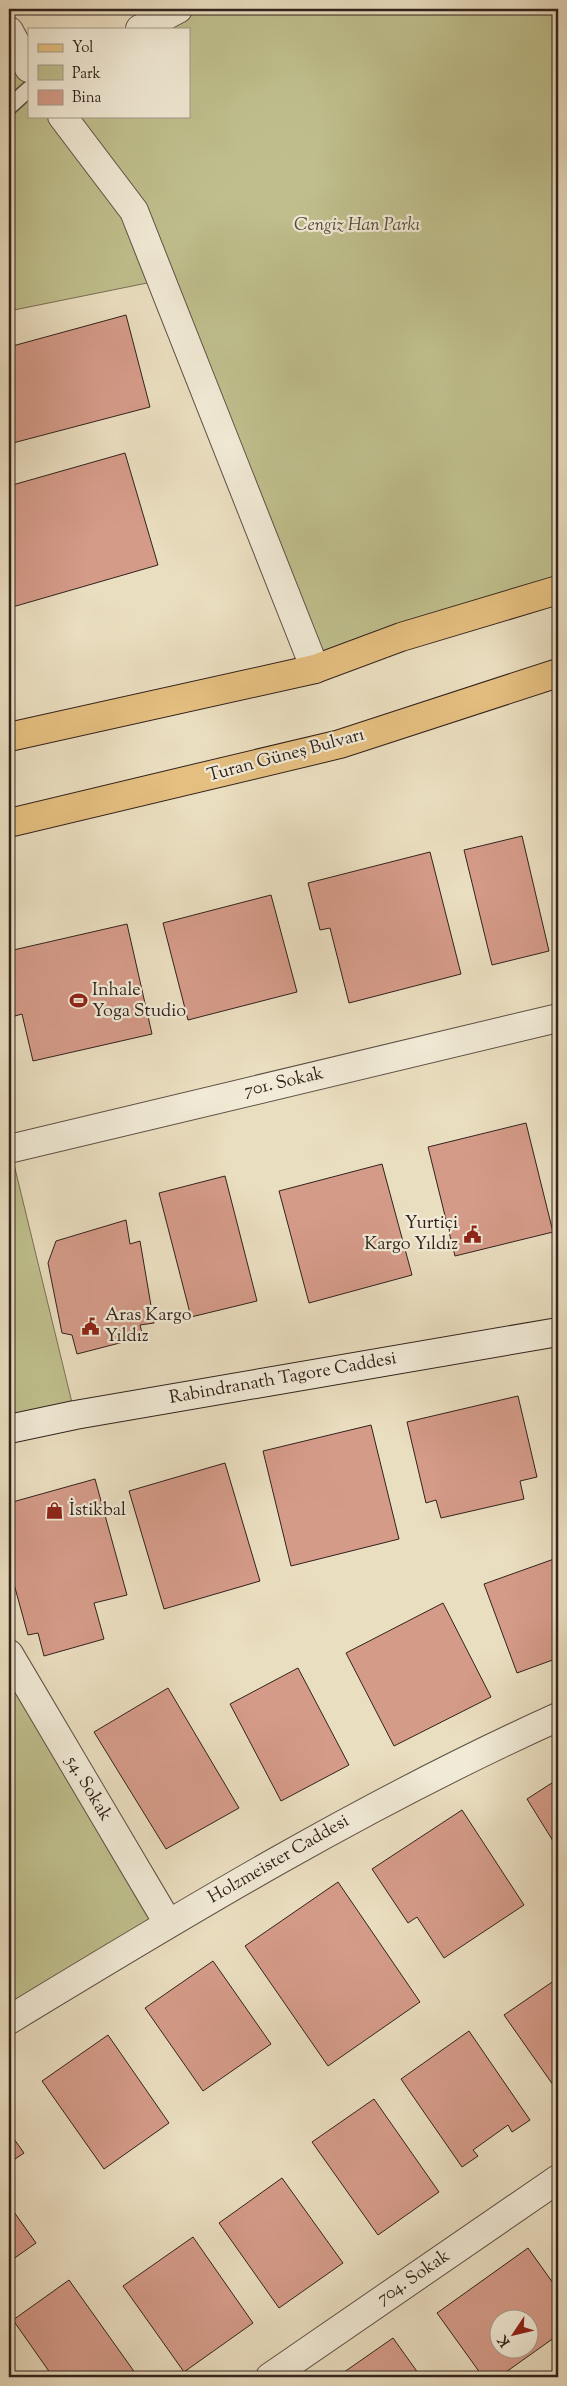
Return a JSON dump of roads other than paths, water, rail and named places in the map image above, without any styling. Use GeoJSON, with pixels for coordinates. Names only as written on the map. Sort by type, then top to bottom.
{"type":"FeatureCollection","features":[{"type":"Feature","properties":{"kind":"main road"},"geometry":{"type":"LineString","coordinates":[[9,737],[315,669],[401,637],[558,590]]}},
{"type":"Feature","properties":{"kind":"main road","name":"Turan Güneş Bulvarı"},"geometry":{"type":"LineString","coordinates":[[9,823],[340,744],[558,673]]}},
{"type":"Feature","properties":{"kind":"street"},"geometry":{"type":"LineString","coordinates":[[142,28],[178,9]]}},
{"type":"Feature","properties":{"kind":"street"},"geometry":{"type":"LineString","coordinates":[[9,31],[28,66]]}},
{"type":"Feature","properties":{"kind":"street"},"geometry":{"type":"LineString","coordinates":[[64,118],[134,211],[315,669]]}},
{"type":"Feature","properties":{"kind":"street","name":"701. Sokak"},"geometry":{"type":"LineString","coordinates":[[9,1149],[558,1018]]}},
{"type":"Feature","properties":{"kind":"street","name":"Rabindranath Tagore Caddesi"},"geometry":{"type":"LineString","coordinates":[[9,1429],[84,1414],[558,1332]]}},
{"type":"Feature","properties":{"kind":"street","name":"54. Sokak"},"geometry":{"type":"LineString","coordinates":[[9,1654],[168,1923]]}},
{"type":"Feature","properties":{"kind":"street","name":"Holzmeister Caddesi"},"geometry":{"type":"LineString","coordinates":[[9,2020],[168,1923],[383,1801],[558,1717]]}},
{"type":"Feature","properties":{"kind":"street","name":"704. Sokak"},"geometry":{"type":"LineString","coordinates":[[270,2377],[558,2179]]}},
{"type":"Feature","properties":{"kind":"lane"},"geometry":{"type":"LineString","coordinates":[[9,107],[28,90]]}},
{"type":"Feature","properties":{"kind":"place","name":"Inhale Yoga Studio"},"geometry":{"type":"Point","coordinates":[78,1001]}},
{"type":"Feature","properties":{"kind":"place","name":"Yurtiçi Kargo Yıldız"},"geometry":{"type":"Point","coordinates":[472,1234]}},
{"type":"Feature","properties":{"kind":"place","name":"Aras Kargo Yıldız"},"geometry":{"type":"Point","coordinates":[91,1326]}},
{"type":"Feature","properties":{"kind":"place","name":"İstikbal"},"geometry":{"type":"Point","coordinates":[55,1511]}},
{"type":"Feature","properties":{"kind":"park label","name":"Cengiz Han Parkı"},"geometry":{"type":"Point","coordinates":[357,226]}}]}
